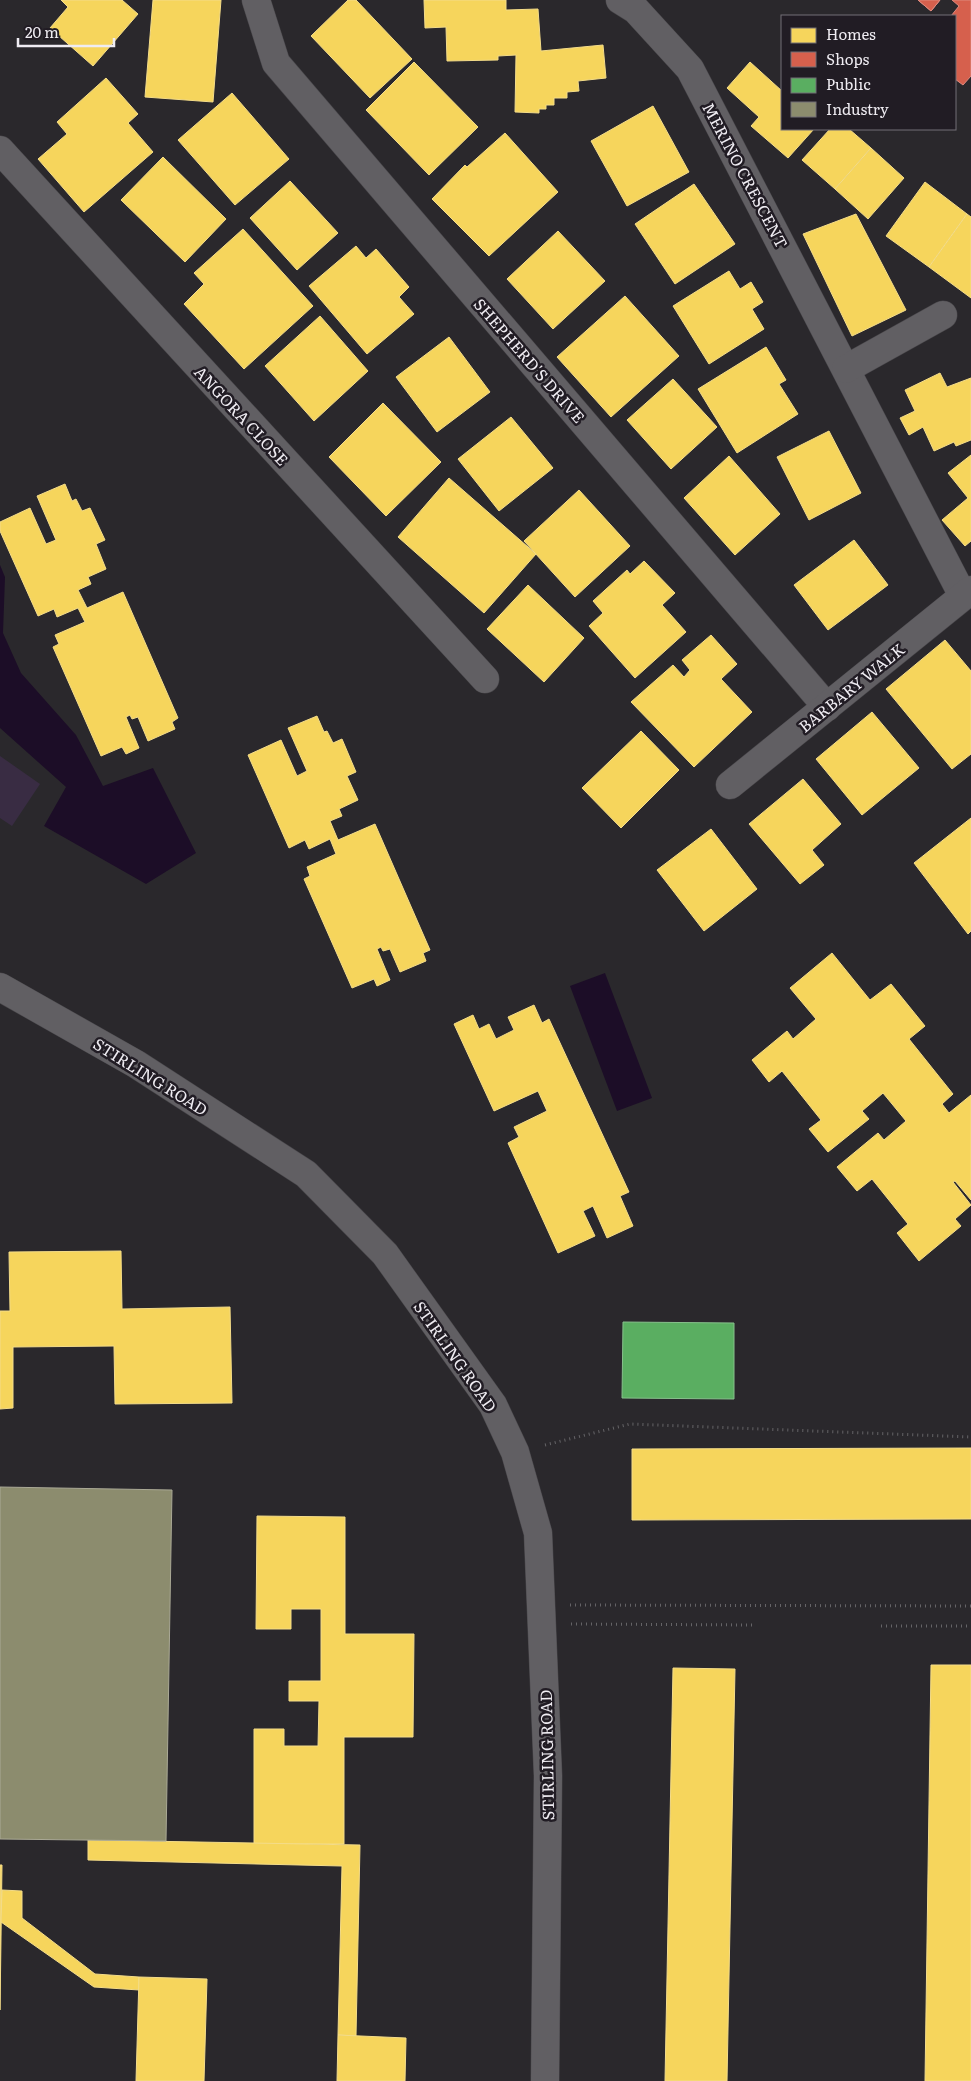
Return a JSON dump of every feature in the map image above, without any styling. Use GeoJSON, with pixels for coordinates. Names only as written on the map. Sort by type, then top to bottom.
{"type":"FeatureCollection","features":[{"type":"Feature","properties":{"kind":"street","name":"SHEPHERD'S DRIVE"},"geometry":{"type":"LineString","coordinates":[[256,0],[276,64],[827,707]]}},
{"type":"Feature","properties":{"kind":"street","name":"MERINO CRESCENT"},"geometry":{"type":"LineString","coordinates":[[620,0],[636,10],[690,69],[846,369],[967,593]]}},
{"type":"Feature","properties":{"kind":"street","name":"ANGORA CLOSE"},"geometry":{"type":"LineString","coordinates":[[0,150],[485,679]]}},
{"type":"Feature","properties":{"kind":"street"},"geometry":{"type":"LineString","coordinates":[[846,369],[943,315]]}},
{"type":"Feature","properties":{"kind":"street","name":"BARBARY WALK"},"geometry":{"type":"LineString","coordinates":[[730,785],[967,593]]}},
{"type":"Feature","properties":{"kind":"street","name":"STIRLING ROAD"},"geometry":{"type":"LineString","coordinates":[[0,987],[136,1064],[306,1174],[385,1254],[493,1405],[515,1452],[538,1533],[548,1776],[545,2081]]}},
{"type":"Feature","properties":{"kind":"path"},"geometry":{"type":"LineString","coordinates":[[515,1452],[630,1424],[971,1437]]}},
{"type":"Feature","properties":{"kind":"path"},"geometry":{"type":"LineString","coordinates":[[542,1614],[971,1606]]}},
{"type":"Feature","properties":{"kind":"path"},"geometry":{"type":"LineString","coordinates":[[542,1614],[754,1625]]}},
{"type":"Feature","properties":{"kind":"path"},"geometry":{"type":"LineString","coordinates":[[880,1626],[971,1626]]}},
{"type":"Feature","properties":{"kind":"shaded area"},"geometry":{"type":"Polygon","coordinates":[[[0,565],[5,577],[3,633],[21,673],[76,735],[103,786],[153,768],[196,853],[146,884],[44,826],[66,787],[0,728],[0,565]]]}},
{"type":"Feature","properties":{"kind":"shaded area"},"geometry":{"type":"Polygon","coordinates":[[[0,756],[40,784],[12,826],[0,818],[0,756]]]}},
{"type":"Feature","properties":{"kind":"shaded area"},"geometry":{"type":"Polygon","coordinates":[[[605,973],[652,1098],[617,1111],[570,986],[605,973]]]}},
{"type":"Feature","properties":{"kind":"building: Homes"},"geometry":{"type":"Polygon","coordinates":[[[61,0],[122,0],[138,14],[93,66],[50,28],[68,7],[61,0]]]}},
{"type":"Feature","properties":{"kind":"building: Homes"},"geometry":{"type":"Polygon","coordinates":[[[153,0],[221,0],[213,102],[145,97],[153,0]]]}},
{"type":"Feature","properties":{"kind":"building: Homes"},"geometry":{"type":"Polygon","coordinates":[[[348,0],[356,0],[412,59],[370,98],[311,36],[348,0]]]}},
{"type":"Feature","properties":{"kind":"building: Homes"},"geometry":{"type":"Polygon","coordinates":[[[424,0],[506,0],[506,10],[538,9],[541,51],[603,45],[606,78],[578,81],[579,91],[567,92],[567,98],[554,98],[554,105],[546,105],[546,109],[539,109],[539,113],[515,112],[516,55],[498,56],[498,60],[447,61],[446,27],[425,28],[424,0]]]}},
{"type":"Feature","properties":{"kind":"building: Homes"},"geometry":{"type":"Polygon","coordinates":[[[414,62],[478,127],[429,175],[366,110],[414,62]]]}},
{"type":"Feature","properties":{"kind":"building: Homes"},"geometry":{"type":"Polygon","coordinates":[[[750,62],[781,90],[781,130],[813,130],[788,158],[751,126],[759,117],[727,88],[750,62]]]}},
{"type":"Feature","properties":{"kind":"building: Homes"},"geometry":{"type":"Polygon","coordinates":[[[106,78],[138,114],[128,123],[153,152],[84,212],[38,159],[67,134],[57,122],[106,78]]]}},
{"type":"Feature","properties":{"kind":"building: Homes"},"geometry":{"type":"Polygon","coordinates":[[[232,93],[289,159],[235,205],[178,140],[232,93]]]}},
{"type":"Feature","properties":{"kind":"building: Homes"},"geometry":{"type":"Polygon","coordinates":[[[653,106],[689,172],[627,206],[591,141],[653,106]]]}},
{"type":"Feature","properties":{"kind":"building: Homes"},"geometry":{"type":"Polygon","coordinates":[[[829,130],[850,130],[871,148],[835,189],[802,160],[829,130]]]}},
{"type":"Feature","properties":{"kind":"building: Homes"},"geometry":{"type":"Polygon","coordinates":[[[505,133],[558,192],[489,256],[432,199],[465,165],[467,167],[505,133]]]}},
{"type":"Feature","properties":{"kind":"building: Homes"},"geometry":{"type":"Polygon","coordinates":[[[871,148],[904,178],[868,219],[835,189],[871,148]]]}},
{"type":"Feature","properties":{"kind":"building: Homes"},"geometry":{"type":"Polygon","coordinates":[[[163,157],[226,219],[185,262],[121,200],[163,157]]]}},
{"type":"Feature","properties":{"kind":"building: Homes"},"geometry":{"type":"Polygon","coordinates":[[[290,181],[338,233],[297,270],[250,218],[290,181]]]}},
{"type":"Feature","properties":{"kind":"building: Homes"},"geometry":{"type":"Polygon","coordinates":[[[925,182],[967,214],[929,267],[886,236],[925,182]]]}},
{"type":"Feature","properties":{"kind":"building: Homes"},"geometry":{"type":"Polygon","coordinates":[[[694,184],[735,244],[675,284],[635,224],[694,184]]]}},
{"type":"Feature","properties":{"kind":"building: Homes"},"geometry":{"type":"Polygon","coordinates":[[[856,214],[906,310],[852,336],[803,234],[856,214]]]}},
{"type":"Feature","properties":{"kind":"building: Homes"},"geometry":{"type":"Polygon","coordinates":[[[967,214],[971,217],[971,298],[929,267],[967,214]]]}},
{"type":"Feature","properties":{"kind":"building: Homes"},"geometry":{"type":"Polygon","coordinates":[[[243,229],[313,306],[244,369],[184,304],[204,284],[194,273],[243,229]]]}},
{"type":"Feature","properties":{"kind":"building: Homes"},"geometry":{"type":"Polygon","coordinates":[[[558,231],[605,281],[553,329],[507,279],[558,231]]]}},
{"type":"Feature","properties":{"kind":"building: Homes"},"geometry":{"type":"Polygon","coordinates":[[[356,246],[366,258],[376,249],[409,287],[399,297],[414,314],[367,354],[309,286],[356,246]]]}},
{"type":"Feature","properties":{"kind":"building: Homes"},"geometry":{"type":"Polygon","coordinates":[[[729,271],[740,289],[751,282],[763,302],[752,309],[764,329],[709,364],[673,306],[729,271]]]}},
{"type":"Feature","properties":{"kind":"building: Homes"},"geometry":{"type":"Polygon","coordinates":[[[625,296],[679,356],[611,417],[557,357],[625,296]]]}},
{"type":"Feature","properties":{"kind":"building: Homes"},"geometry":{"type":"Polygon","coordinates":[[[320,316],[368,371],[314,421],[265,366],[320,316]]]}},
{"type":"Feature","properties":{"kind":"building: Homes"},"geometry":{"type":"Polygon","coordinates":[[[449,337],[490,392],[437,432],[396,377],[449,337]]]}},
{"type":"Feature","properties":{"kind":"building: Homes"},"geometry":{"type":"Polygon","coordinates":[[[766,347],[786,380],[779,384],[798,414],[737,453],[698,389],[766,347]]]}},
{"type":"Feature","properties":{"kind":"building: Homes"},"geometry":{"type":"Polygon","coordinates":[[[940,373],[947,387],[971,378],[971,440],[956,446],[954,442],[934,451],[923,427],[909,435],[900,418],[915,411],[905,390],[940,373]]]}},
{"type":"Feature","properties":{"kind":"building: Homes"},"geometry":{"type":"Polygon","coordinates":[[[673,379],[717,427],[671,469],[627,420],[673,379]]]}},
{"type":"Feature","properties":{"kind":"building: Homes"},"geometry":{"type":"Polygon","coordinates":[[[383,403],[441,462],[386,516],[329,457],[383,403]]]}},
{"type":"Feature","properties":{"kind":"building: Homes"},"geometry":{"type":"Polygon","coordinates":[[[511,417],[553,468],[499,511],[458,459],[511,417]]]}},
{"type":"Feature","properties":{"kind":"building: Homes"},"geometry":{"type":"Polygon","coordinates":[[[829,431],[861,493],[809,520],[777,457],[829,431]]]}},
{"type":"Feature","properties":{"kind":"building: Homes"},"geometry":{"type":"Polygon","coordinates":[[[971,455],[971,541],[965,546],[942,520],[968,498],[948,473],[971,455]]]}},
{"type":"Feature","properties":{"kind":"building: Homes"},"geometry":{"type":"Polygon","coordinates":[[[729,456],[780,514],[735,555],[684,498],[729,456]]]}},
{"type":"Feature","properties":{"kind":"building: Homes"},"geometry":{"type":"Polygon","coordinates":[[[449,478],[536,554],[484,613],[398,537],[449,478]]]}},
{"type":"Feature","properties":{"kind":"building: Homes"},"geometry":{"type":"Polygon","coordinates":[[[65,484],[72,501],[76,499],[82,511],[90,508],[105,540],[96,544],[106,569],[88,577],[91,584],[78,590],[87,608],[123,592],[178,718],[172,722],[175,729],[148,741],[138,717],[132,719],[130,715],[126,717],[139,748],[126,754],[122,747],[101,756],[53,647],[59,644],[55,635],[85,622],[78,608],[57,617],[54,609],[38,616],[0,531],[0,522],[30,508],[46,544],[56,540],[37,496],[65,484]]]}},
{"type":"Feature","properties":{"kind":"building: Homes"},"geometry":{"type":"Polygon","coordinates":[[[579,490],[630,546],[575,597],[524,541],[579,490]]]}},
{"type":"Feature","properties":{"kind":"building: Homes"},"geometry":{"type":"Polygon","coordinates":[[[854,540],[888,585],[828,630],[794,585],[854,540]]]}},
{"type":"Feature","properties":{"kind":"building: Homes"},"geometry":{"type":"Polygon","coordinates":[[[644,561],[675,593],[662,605],[686,632],[635,678],[589,626],[603,613],[593,601],[627,570],[630,574],[644,561]]]}},
{"type":"Feature","properties":{"kind":"building: Homes"},"geometry":{"type":"Polygon","coordinates":[[[528,585],[584,638],[544,682],[487,629],[528,585]]]}},
{"type":"Feature","properties":{"kind":"building: Homes"},"geometry":{"type":"Polygon","coordinates":[[[711,635],[737,664],[721,679],[752,712],[694,767],[631,702],[673,665],[684,677],[690,670],[682,660],[711,635]]]}},
{"type":"Feature","properties":{"kind":"building: Homes"},"geometry":{"type":"Polygon","coordinates":[[[945,640],[971,671],[971,754],[952,769],[886,689],[945,640]]]}},
{"type":"Feature","properties":{"kind":"building: Homes"},"geometry":{"type":"Polygon","coordinates":[[[872,712],[919,768],[862,815],[816,759],[872,712]]]}},
{"type":"Feature","properties":{"kind":"building: Homes"},"geometry":{"type":"Polygon","coordinates":[[[317,716],[324,732],[327,731],[333,743],[342,739],[356,772],[347,776],[358,800],[339,809],[342,816],[330,821],[338,840],[375,824],[430,950],[423,953],[426,961],[400,972],[390,949],[383,951],[381,947],[377,949],[390,980],[377,986],[374,979],[352,988],[304,879],[310,876],[307,867],[336,854],[330,839],[309,849],[305,840],[289,848],[248,755],[281,740],[297,776],[307,771],[288,728],[317,716]]]}},
{"type":"Feature","properties":{"kind":"building: Homes"},"geometry":{"type":"Polygon","coordinates":[[[641,731],[679,770],[621,828],[582,788],[641,731]]]}},
{"type":"Feature","properties":{"kind":"building: Homes"},"geometry":{"type":"Polygon","coordinates":[[[803,779],[841,824],[812,850],[824,865],[800,884],[749,824],[803,779]]]}},
{"type":"Feature","properties":{"kind":"building: Homes"},"geometry":{"type":"Polygon","coordinates":[[[971,818],[971,931],[968,934],[914,863],[971,818]]]}},
{"type":"Feature","properties":{"kind":"building: Homes"},"geometry":{"type":"Polygon","coordinates":[[[711,829],[757,889],[704,931],[657,870],[711,829]]]}},
{"type":"Feature","properties":{"kind":"building: Homes"},"geometry":{"type":"Polygon","coordinates":[[[832,953],[870,1000],[891,984],[925,1026],[909,1039],[953,1094],[942,1104],[949,1113],[971,1095],[971,1200],[955,1181],[953,1182],[971,1205],[955,1219],[961,1226],[919,1261],[897,1233],[908,1224],[872,1179],[857,1191],[837,1167],[878,1133],[884,1140],[906,1121],[883,1093],[862,1111],[869,1119],[828,1152],[809,1129],[821,1120],[782,1071],[769,1082],[752,1060],[787,1031],[793,1039],[816,1019],[790,988],[832,953]]]}},
{"type":"Feature","properties":{"kind":"building: Homes"},"geometry":{"type":"Polygon","coordinates":[[[534,1005],[542,1023],[549,1019],[629,1192],[620,1196],[633,1226],[607,1238],[593,1206],[583,1211],[595,1236],[558,1253],[508,1143],[519,1137],[514,1127],[547,1111],[538,1091],[494,1111],[454,1024],[473,1015],[479,1029],[489,1024],[496,1039],[514,1030],[508,1017],[534,1005]]]}},
{"type":"Feature","properties":{"kind":"building: Homes"},"geometry":{"type":"Polygon","coordinates":[[[121,1251],[122,1309],[230,1307],[232,1403],[115,1404],[114,1346],[13,1347],[13,1408],[0,1409],[0,1311],[10,1311],[9,1252],[121,1251]]]}},
{"type":"Feature","properties":{"kind":"building: Homes"},"geometry":{"type":"Polygon","coordinates":[[[971,1448],[971,1519],[632,1520],[632,1449],[971,1448]]]}},
{"type":"Feature","properties":{"kind":"building: Homes"},"geometry":{"type":"Polygon","coordinates":[[[257,1516],[345,1517],[345,1634],[414,1634],[413,1737],[344,1737],[344,1844],[254,1844],[254,1729],[284,1729],[284,1746],[318,1746],[319,1701],[289,1701],[289,1681],[321,1681],[321,1609],[291,1609],[291,1629],[256,1629],[257,1516]]]}},
{"type":"Feature","properties":{"kind":"building: Homes"},"geometry":{"type":"Polygon","coordinates":[[[931,1665],[971,1665],[971,2081],[925,2081],[931,1665]]]}},
{"type":"Feature","properties":{"kind":"building: Homes"},"geometry":{"type":"Polygon","coordinates":[[[673,1668],[735,1669],[727,2081],[665,2081],[673,1668]]]}},
{"type":"Feature","properties":{"kind":"building: Homes"},"geometry":{"type":"Polygon","coordinates":[[[88,1840],[360,1845],[356,2036],[338,2035],[342,1866],[88,1860],[88,1840]]]}},
{"type":"Feature","properties":{"kind":"building: Homes"},"geometry":{"type":"Polygon","coordinates":[[[0,1865],[2,1865],[0,2010],[0,1865]]]}},
{"type":"Feature","properties":{"kind":"building: Homes"},"geometry":{"type":"Polygon","coordinates":[[[2,1890],[22,1891],[22,1918],[95,1974],[139,1977],[139,1990],[94,1987],[1,1922],[2,1890]]]}},
{"type":"Feature","properties":{"kind":"building: Homes"},"geometry":{"type":"Polygon","coordinates":[[[139,1977],[207,1979],[204,2081],[136,2081],[139,1977]]]}},
{"type":"Feature","properties":{"kind":"building: Homes"},"geometry":{"type":"Polygon","coordinates":[[[338,2035],[406,2038],[405,2081],[337,2081],[338,2035]]]}},
{"type":"Feature","properties":{"kind":"building: Shops"},"geometry":{"type":"Polygon","coordinates":[[[918,0],[940,0],[931,11],[918,0]]]}},
{"type":"Feature","properties":{"kind":"building: Shops"},"geometry":{"type":"Polygon","coordinates":[[[918,0],[940,0],[931,11],[918,0]]]}},
{"type":"Feature","properties":{"kind":"building: Shops"},"geometry":{"type":"Polygon","coordinates":[[[952,0],[971,0],[971,76],[963,85],[956,80],[956,15],[952,15],[959,6],[952,0]]]}},
{"type":"Feature","properties":{"kind":"building: Public"},"geometry":{"type":"Polygon","coordinates":[[[623,1322],[734,1323],[734,1399],[622,1398],[623,1322]]]}},
{"type":"Feature","properties":{"kind":"building: Industry"},"geometry":{"type":"Polygon","coordinates":[[[0,1487],[172,1490],[166,1841],[0,1839],[0,1487]]]}}]}
